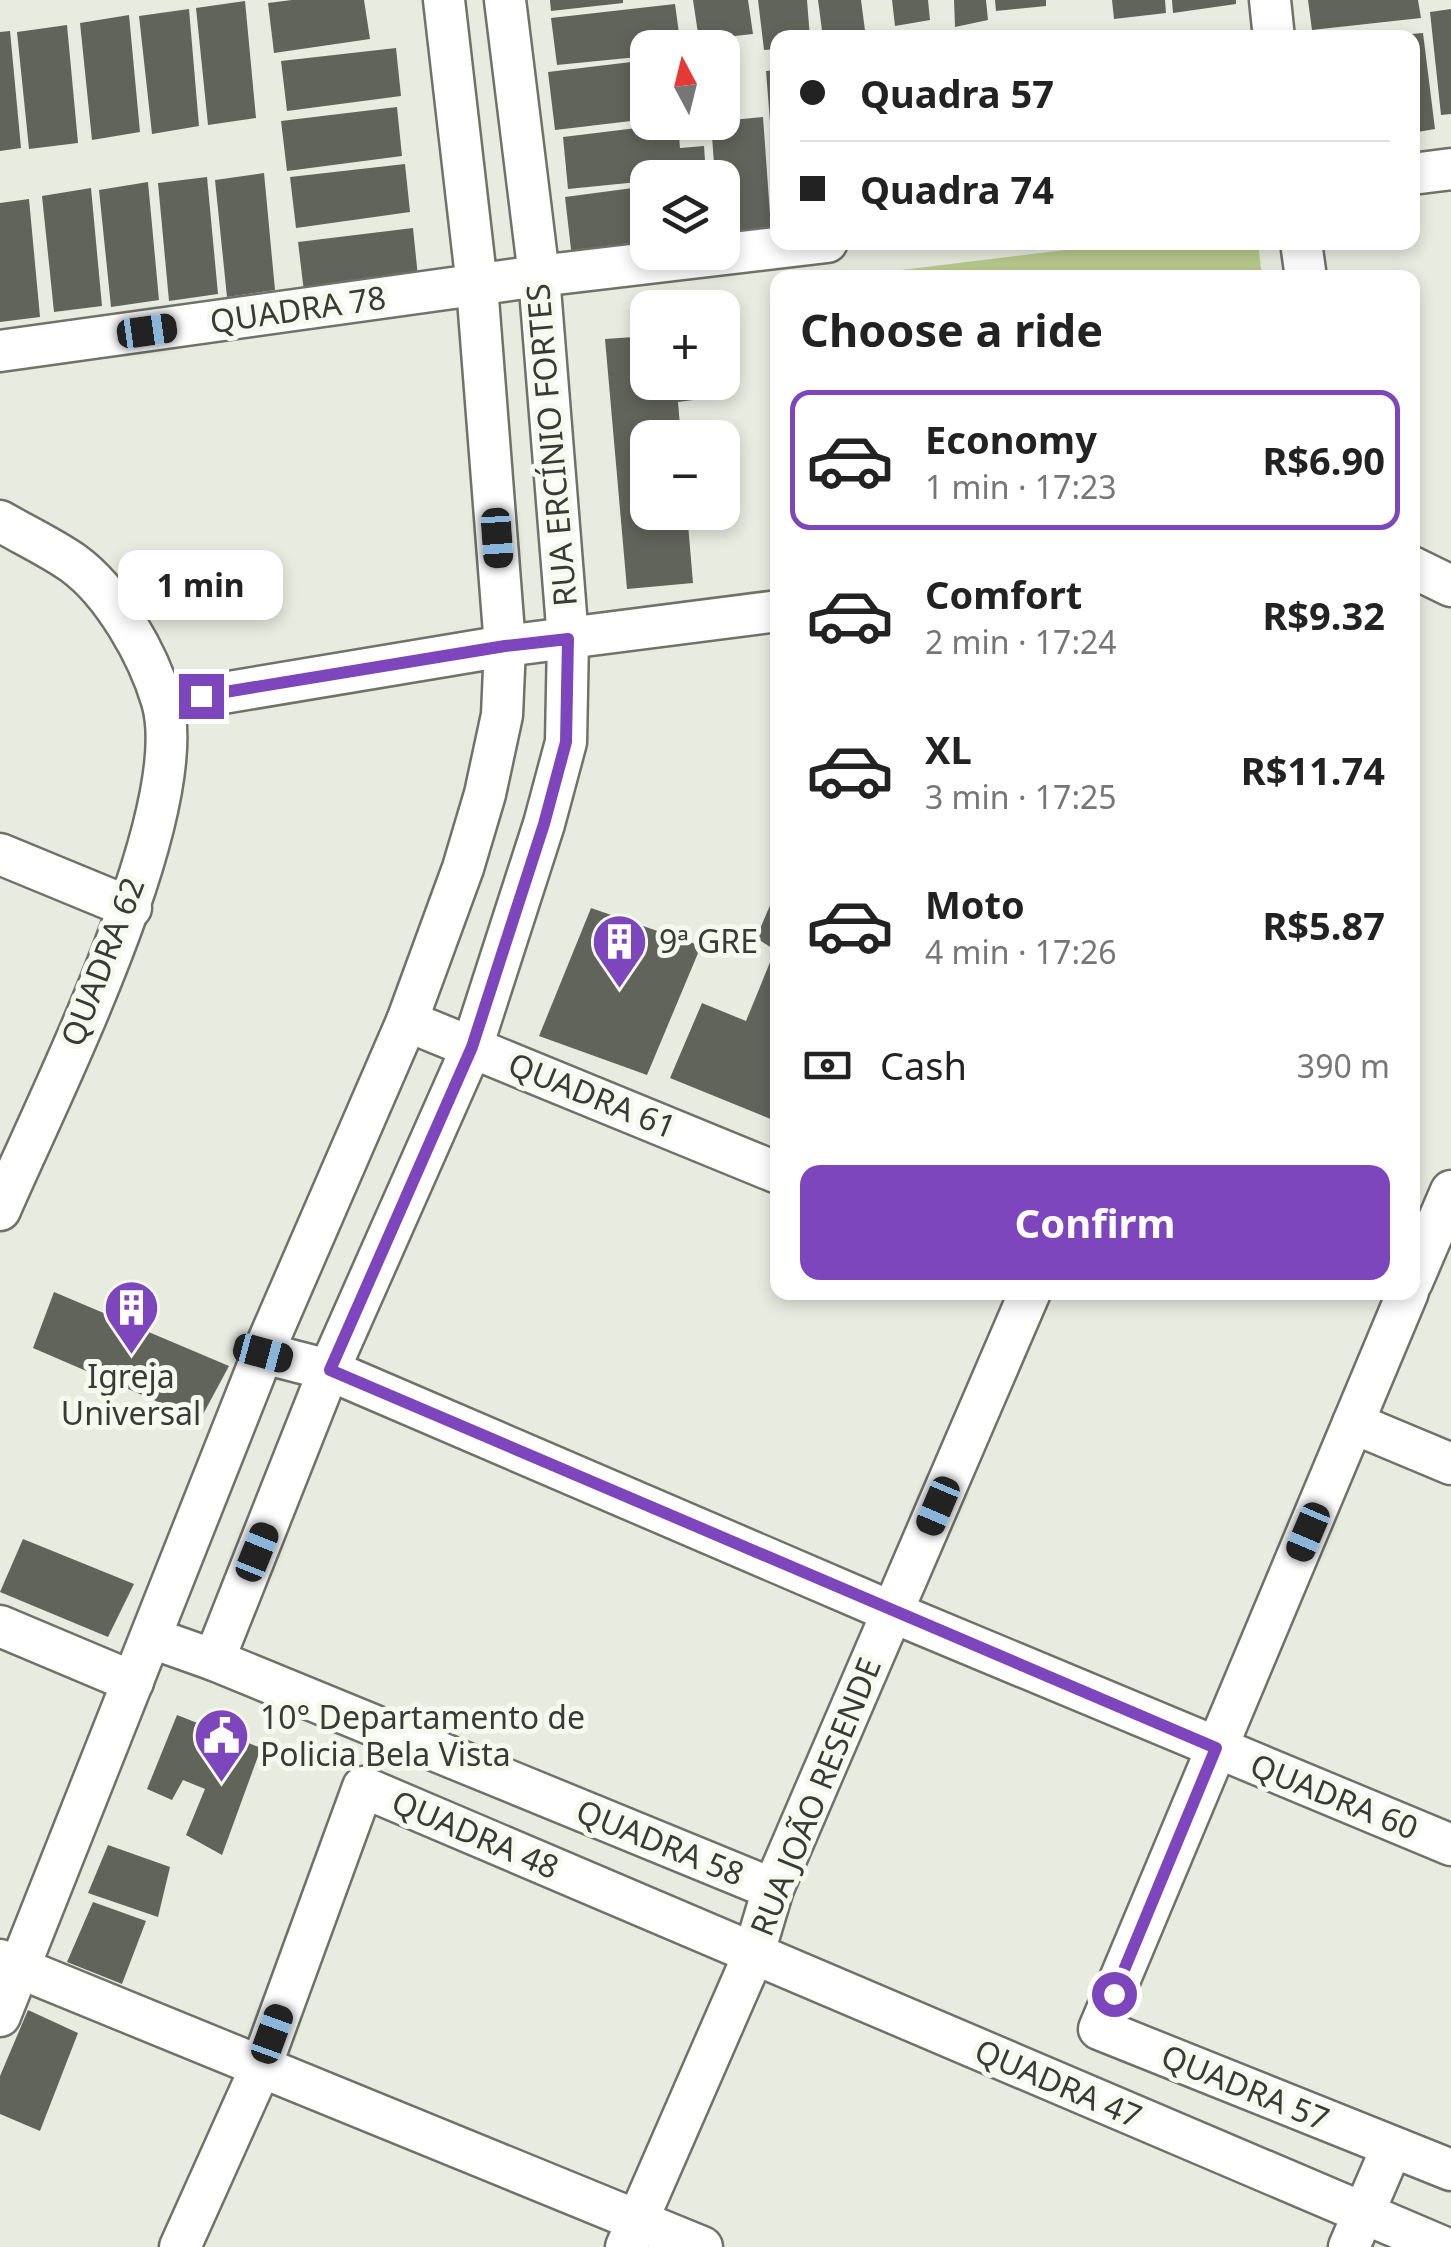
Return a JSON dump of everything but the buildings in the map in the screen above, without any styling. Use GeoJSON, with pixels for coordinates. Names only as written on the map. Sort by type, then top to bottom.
{"type":"FeatureCollection","features":[{"type":"Feature","properties":{"kind":"street","name":"RUA ERCÍNIO FORTES"},"geometry":{"type":"LineString","coordinates":[[0,2016],[10,1964],[152,1638],[263,1353],[406,1021],[485,794],[502,714],[505,646],[477,286],[444,0]]}},
{"type":"Feature","properties":{"kind":"street","name":"RUA ERCÍNIO FORTES"},"geometry":{"type":"LineString","coordinates":[[214,1660],[330,1370],[472,1047],[544,824],[566,742],[568,639],[538,276],[505,0]]}},
{"type":"Feature","properties":{"kind":"street"},"geometry":{"type":"LineString","coordinates":[[1270,0],[1273,30]]}},
{"type":"Feature","properties":{"kind":"street"},"geometry":{"type":"LineString","coordinates":[[1420,173],[1451,169]]}},
{"type":"Feature","properties":{"kind":"street","name":"QUADRA 78"},"geometry":{"type":"LineString","coordinates":[[0,352],[538,276],[770,249]]}},
{"type":"Feature","properties":{"kind":"street"},"geometry":{"type":"LineString","coordinates":[[0,521],[75,564],[128,622],[163,703],[505,646],[770,612]]}},
{"type":"Feature","properties":{"kind":"street"},"geometry":{"type":"LineString","coordinates":[[1420,572],[1451,586]]}},
{"type":"Feature","properties":{"kind":"street","name":"QUADRA 62"},"geometry":{"type":"LineString","coordinates":[[0,1210],[130,908],[160,793],[166,746],[163,703]]}},
{"type":"Feature","properties":{"kind":"street"},"geometry":{"type":"LineString","coordinates":[[0,854],[130,908]]}},
{"type":"Feature","properties":{"kind":"street","name":"QUADRA 61"},"geometry":{"type":"LineString","coordinates":[[406,1021],[770,1170]]}},
{"type":"Feature","properties":{"kind":"street"},"geometry":{"type":"LineString","coordinates":[[1420,1263],[1451,1190]]}},
{"type":"Feature","properties":{"kind":"street","name":"RUA JOÃO RESENDE"},"geometry":{"type":"LineString","coordinates":[[632,2233],[753,1956],[773,1890],[1027,1300]]}},
{"type":"Feature","properties":{"kind":"street"},"geometry":{"type":"LineString","coordinates":[[1216,1748],[1405,1300]]}},
{"type":"Feature","properties":{"kind":"street"},"geometry":{"type":"LineString","coordinates":[[263,1353],[330,1370],[892,1612]]}},
{"type":"Feature","properties":{"kind":"street"},"geometry":{"type":"LineString","coordinates":[[1353,1423],[1451,1464]]}},
{"type":"Feature","properties":{"kind":"street","name":"QUADRA 60"},"geometry":{"type":"LineString","coordinates":[[892,1612],[1451,1845]]}},
{"type":"Feature","properties":{"kind":"street"},"geometry":{"type":"LineString","coordinates":[[0,1626],[133,1682]]}},
{"type":"Feature","properties":{"kind":"street"},"geometry":{"type":"LineString","coordinates":[[152,1638],[214,1660]]}},
{"type":"Feature","properties":{"kind":"street","name":"QUADRA 58"},"geometry":{"type":"LineString","coordinates":[[214,1660],[773,1890]]}},
{"type":"Feature","properties":{"kind":"street","name":"QUADRA 57"},"geometry":{"type":"LineString","coordinates":[[1216,1748],[1099,2029],[1451,2170]]}},
{"type":"Feature","properties":{"kind":"street","name":"QUADRA 48"},"geometry":{"type":"LineString","coordinates":[[260,2069],[362,1787],[753,1956]]}},
{"type":"Feature","properties":{"kind":"street","name":"QUADRA 47"},"geometry":{"type":"LineString","coordinates":[[753,1956],[1356,2231],[1444,2247]]}},
{"type":"Feature","properties":{"kind":"street"},"geometry":{"type":"LineString","coordinates":[[10,1964],[632,2233],[702,2247]]}},
{"type":"Feature","properties":{"kind":"street"},"geometry":{"type":"LineString","coordinates":[[180,2247],[260,2069]]}},
{"type":"Feature","properties":{"kind":"street"},"geometry":{"type":"LineString","coordinates":[[1356,2231],[1392,2147]]}},
{"type":"Feature","properties":{"kind":"green space"},"geometry":{"type":"Polygon","coordinates":[[[1065,250],[1259,250],[1261,270],[902,270],[1065,250]]]}},
{"type":"Feature","properties":{"kind":"place","name":"9ª GRE"},"geometry":{"type":"Point","coordinates":[620,991]}},
{"type":"Feature","properties":{"kind":"place","name":"Igreja Universal"},"geometry":{"type":"Point","coordinates":[131,1357]}},
{"type":"Feature","properties":{"kind":"place","name":"10° Departamento de Policia Bela Vista"},"geometry":{"type":"Point","coordinates":[221,1785]}},
{"type":"Feature","properties":{"kind":"route"},"geometry":{"type":"LineString","coordinates":[[201,696],[568,639],[566,742],[544,824],[472,1047],[330,1370],[1216,1748],[1114,1994]]}}]}
